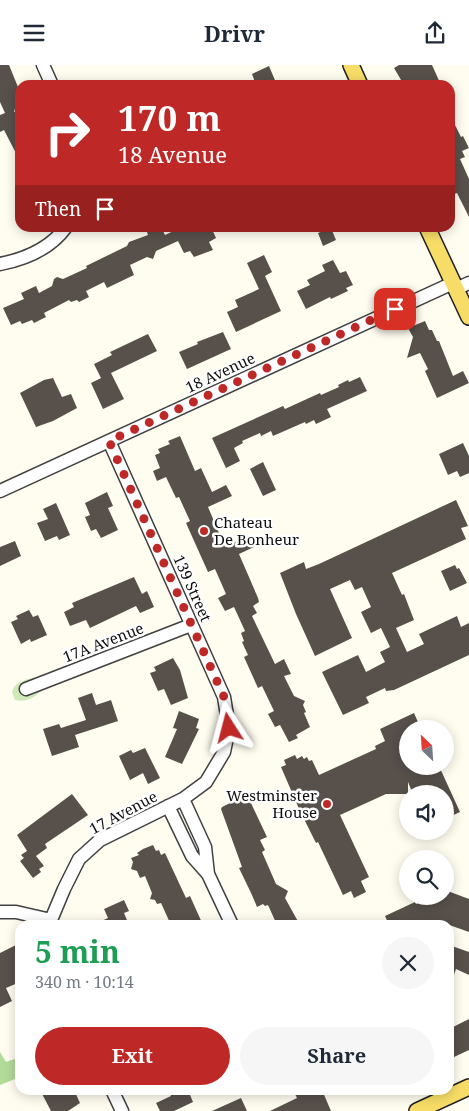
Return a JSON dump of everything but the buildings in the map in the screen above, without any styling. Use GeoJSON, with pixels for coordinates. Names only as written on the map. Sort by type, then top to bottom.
{"type":"FeatureCollection","features":[{"type":"Feature","properties":{"kind":"main road"},"geometry":{"type":"LineString","coordinates":[[350,65],[358,80]]}},
{"type":"Feature","properties":{"kind":"main road"},"geometry":{"type":"LineString","coordinates":[[430,232],[459,285],[469,317]]}},
{"type":"Feature","properties":{"kind":"main road"},"geometry":{"type":"LineString","coordinates":[[454,1094],[469,1087]]}},
{"type":"Feature","properties":{"kind":"main road"},"geometry":{"type":"LineString","coordinates":[[417,1111],[452,1095]]}},
{"type":"Feature","properties":{"kind":"street"},"geometry":{"type":"LineString","coordinates":[[43,65],[50,80]]}},
{"type":"Feature","properties":{"kind":"street"},"geometry":{"type":"LineString","coordinates":[[0,264],[17,261],[44,248],[63,232]]}},
{"type":"Feature","properties":{"kind":"street","name":"18 Avenue"},"geometry":{"type":"LineString","coordinates":[[0,491],[459,285]]}},
{"type":"Feature","properties":{"kind":"street","name":"139 Street"},"geometry":{"type":"LineString","coordinates":[[109,441],[224,697],[229,728],[224,752]]}},
{"type":"Feature","properties":{"kind":"street","name":"17A Avenue"},"geometry":{"type":"LineString","coordinates":[[26,689],[191,625]]}},
{"type":"Feature","properties":{"kind":"street","name":"17 Avenue"},"geometry":{"type":"LineString","coordinates":[[52,920],[64,889],[79,859],[100,840],[183,799],[206,782],[224,752]]}},
{"type":"Feature","properties":{"kind":"street"},"geometry":{"type":"LineString","coordinates":[[183,799],[205,847],[208,874]]}},
{"type":"Feature","properties":{"kind":"street"},"geometry":{"type":"LineString","coordinates":[[168,806],[192,856],[208,874],[230,920]]}},
{"type":"Feature","properties":{"kind":"street","name":"17 Avenue"},"geometry":{"type":"LineString","coordinates":[[0,912],[16,912],[41,920]]}},
{"type":"Feature","properties":{"kind":"street"},"geometry":{"type":"LineString","coordinates":[[114,1095],[122,1111]]}},
{"type":"Feature","properties":{"kind":"green space"},"geometry":{"type":"Polygon","coordinates":[[[40,677],[44,688],[34,697],[27,700],[15,700],[12,692],[16,685],[22,681],[40,677]]]}},
{"type":"Feature","properties":{"kind":"green space"},"geometry":{"type":"Polygon","coordinates":[[[0,1052],[6,1062],[15,1059],[15,1079],[0,1085],[0,1052]]]}},
{"type":"Feature","properties":{"kind":"place","name":"Chateau De Bonheur"},"geometry":{"type":"Point","coordinates":[204,531]}},
{"type":"Feature","properties":{"kind":"place","name":"Westminster House"},"geometry":{"type":"Point","coordinates":[327,804]}},
{"type":"Feature","properties":{"kind":"route"},"geometry":{"type":"LineString","coordinates":[[229,728],[224,697],[109,441],[395,309]]}}]}
